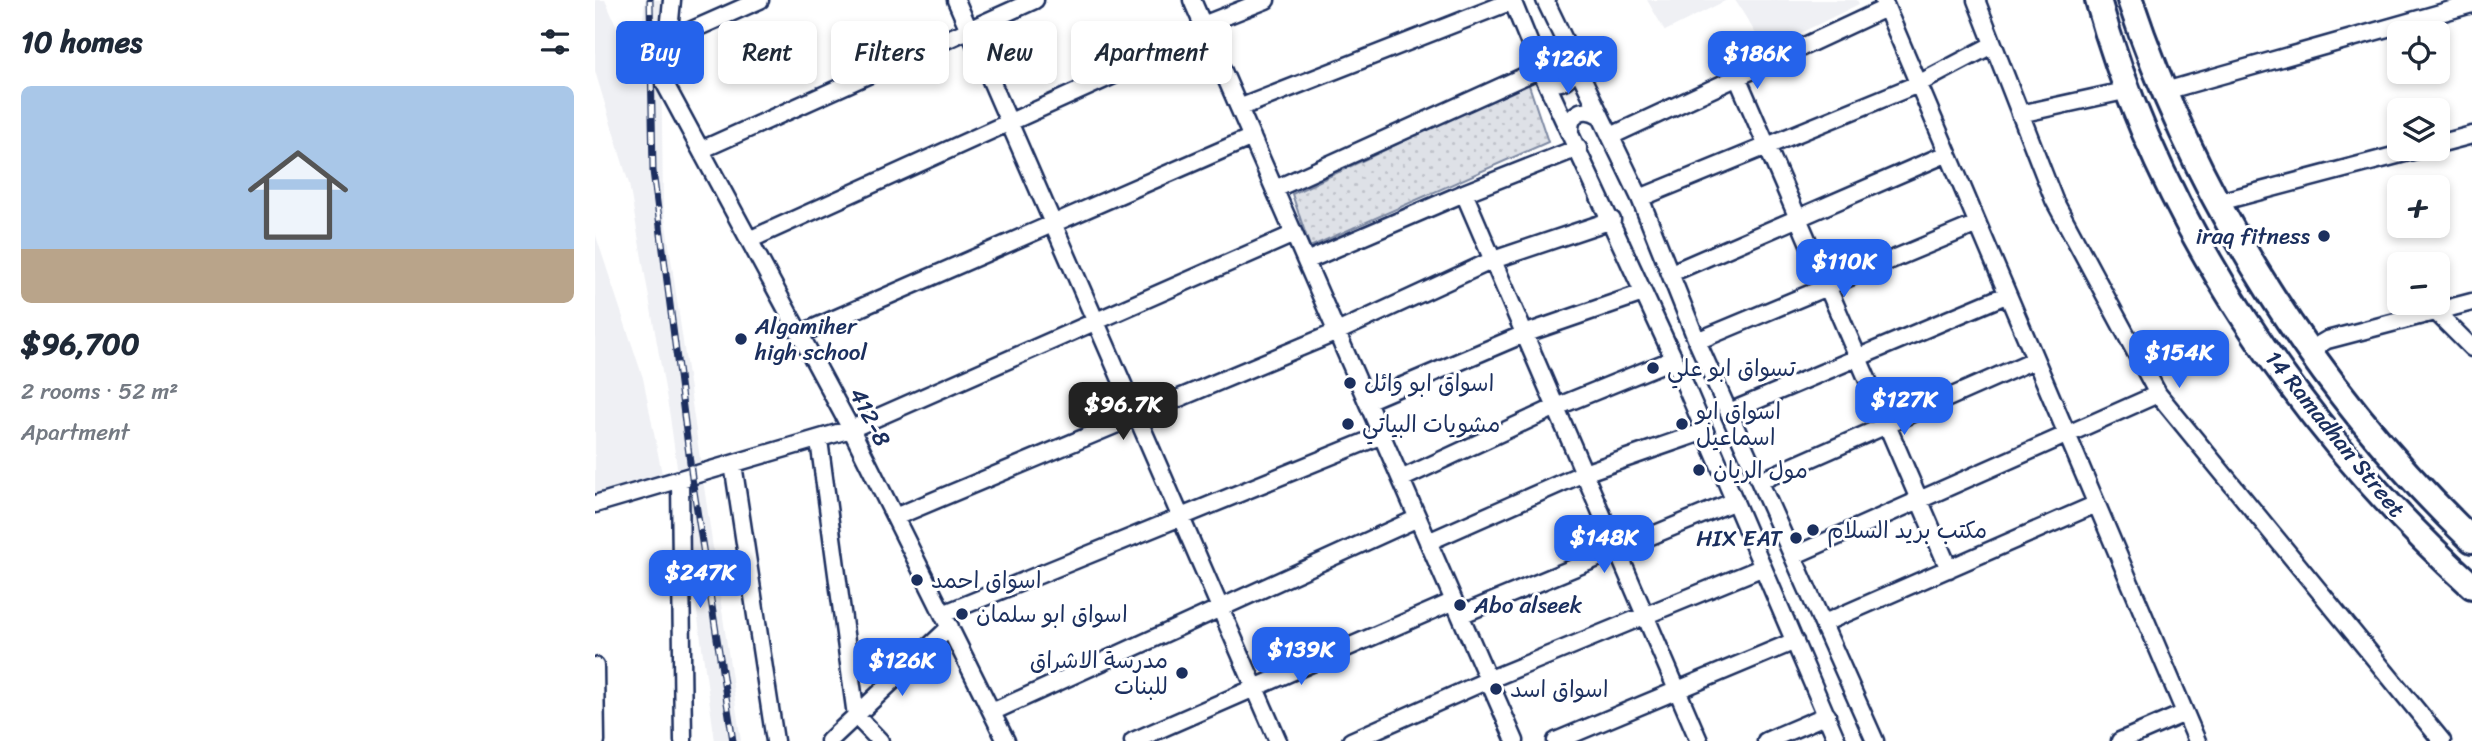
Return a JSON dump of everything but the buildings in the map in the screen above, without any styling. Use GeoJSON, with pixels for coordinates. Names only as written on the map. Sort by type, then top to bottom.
{"type":"FeatureCollection","features":[{"type":"Feature","properties":{"kind":"main road","name":"14 Ramadhan Street"},"geometry":{"type":"LineString","coordinates":[[2098,0],[2129,90],[2185,215],[2259,339],[2346,454],[2424,542],[2472,586]]}},
{"type":"Feature","properties":{"kind":"main road","name":"14 Ramadhan Street"},"geometry":{"type":"LineString","coordinates":[[2130,0],[2165,91],[2219,202],[2262,278],[2370,429],[2433,503],[2472,540]]}},
{"type":"Feature","properties":{"kind":"street"},"geometry":{"type":"LineString","coordinates":[[669,21],[672,0]]}},
{"type":"Feature","properties":{"kind":"street"},"geometry":{"type":"LineString","coordinates":[[704,25],[760,0]]}},
{"type":"Feature","properties":{"kind":"street"},"geometry":{"type":"LineString","coordinates":[[956,0],[965,21]]}},
{"type":"Feature","properties":{"kind":"street"},"geometry":{"type":"LineString","coordinates":[[987,21],[1035,0]]}},
{"type":"Feature","properties":{"kind":"street"},"geometry":{"type":"LineString","coordinates":[[1192,0],[1201,21]]}},
{"type":"Feature","properties":{"kind":"street"},"geometry":{"type":"LineString","coordinates":[[1222,21],[1266,0]]}},
{"type":"Feature","properties":{"kind":"street"},"geometry":{"type":"LineString","coordinates":[[1239,108],[1512,0],[1542,74],[1612,220],[1674,359],[1837,741]]}},
{"type":"Feature","properties":{"kind":"street"},"geometry":{"type":"LineString","coordinates":[[1545,0],[1640,198],[1697,341],[1824,623],[1873,740]]}},
{"type":"Feature","properties":{"kind":"street"},"geometry":{"type":"LineString","coordinates":[[1976,0],[2054,200],[2158,394],[2442,741]]}},
{"type":"Feature","properties":{"kind":"street"},"geometry":{"type":"LineString","coordinates":[[1611,136],[1738,79],[1884,4],[2094,505],[2197,741]]}},
{"type":"Feature","properties":{"kind":"street"},"geometry":{"type":"LineString","coordinates":[[2165,91],[2472,5]]}},
{"type":"Feature","properties":{"kind":"street"},"geometry":{"type":"LineString","coordinates":[[701,150],[963,32]]}},
{"type":"Feature","properties":{"kind":"street"},"geometry":{"type":"LineString","coordinates":[[1640,198],[1918,84],[1992,45]]}},
{"type":"Feature","properties":{"kind":"street"},"geometry":{"type":"LineString","coordinates":[[1542,74],[1555,83],[1566,81],[1573,72],[1572,61]]}},
{"type":"Feature","properties":{"kind":"street"},"geometry":{"type":"LineString","coordinates":[[1275,189],[1542,74]]}},
{"type":"Feature","properties":{"kind":"street"},"geometry":{"type":"LineString","coordinates":[[1738,79],[1949,569]]}},
{"type":"Feature","properties":{"kind":"street","name":"412-8"},"geometry":{"type":"LineString","coordinates":[[665,84],[851,429],[1006,741]]}},
{"type":"Feature","properties":{"kind":"street"},"geometry":{"type":"LineString","coordinates":[[993,84],[1278,741]]}},
{"type":"Feature","properties":{"kind":"street"},"geometry":{"type":"LineString","coordinates":[[749,240],[1088,84]]}},
{"type":"Feature","properties":{"kind":"street"},"geometry":{"type":"LineString","coordinates":[[1229,84],[1515,741]]}},
{"type":"Feature","properties":{"kind":"street"},"geometry":{"type":"LineString","coordinates":[[2020,114],[2129,90]]}},
{"type":"Feature","properties":{"kind":"street"},"geometry":{"type":"LineString","coordinates":[[1570,132],[1572,117],[1578,112],[1585,110],[1599,115]]}},
{"type":"Feature","properties":{"kind":"street"},"geometry":{"type":"LineString","coordinates":[[2450,141],[2472,135]]}},
{"type":"Feature","properties":{"kind":"street"},"geometry":{"type":"LineString","coordinates":[[800,334],[1252,137]]}},
{"type":"Feature","properties":{"kind":"street"},"geometry":{"type":"LineString","coordinates":[[1306,261],[1464,193],[1578,148]]}},
{"type":"Feature","properties":{"kind":"street"},"geometry":{"type":"LineString","coordinates":[[1671,273],[1797,216],[1946,154]]}},
{"type":"Feature","properties":{"kind":"street"},"geometry":{"type":"LineString","coordinates":[[2219,202],[2387,158]]}},
{"type":"Feature","properties":{"kind":"street"},"geometry":{"type":"LineString","coordinates":[[1464,193],[1699,741]]}},
{"type":"Feature","properties":{"kind":"street"},"geometry":{"type":"LineString","coordinates":[[895,517],[1337,332],[1493,260],[1612,220]]}},
{"type":"Feature","properties":{"kind":"street"},"geometry":{"type":"LineString","coordinates":[[1697,341],[1976,224]]}},
{"type":"Feature","properties":{"kind":"street"},"geometry":{"type":"LineString","coordinates":[[595,505],[851,429],[1294,234]]}},
{"type":"Feature","properties":{"kind":"street"},"geometry":{"type":"LineString","coordinates":[[1367,401],[1524,334],[1643,293]]}},
{"type":"Feature","properties":{"kind":"street"},"geometry":{"type":"LineString","coordinates":[[1729,412],[2006,295]]}},
{"type":"Feature","properties":{"kind":"street"},"geometry":{"type":"LineString","coordinates":[[2450,308],[2472,302]]}},
{"type":"Feature","properties":{"kind":"street"},"geometry":{"type":"LineString","coordinates":[[2311,350],[2327,341],[2425,315]]}},
{"type":"Feature","properties":{"kind":"street"},"geometry":{"type":"LineString","coordinates":[[2439,315],[2472,348]]}},
{"type":"Feature","properties":{"kind":"street"},"geometry":{"type":"LineString","coordinates":[[1401,479],[1556,407],[1674,359]]}},
{"type":"Feature","properties":{"kind":"street"},"geometry":{"type":"LineString","coordinates":[[1760,481],[2034,360]]}},
{"type":"Feature","properties":{"kind":"street"},"geometry":{"type":"LineString","coordinates":[[1794,556],[2158,394]]}},
{"type":"Feature","properties":{"kind":"street"},"geometry":{"type":"LineString","coordinates":[[1428,542],[1584,473],[1705,431]]}},
{"type":"Feature","properties":{"kind":"street"},"geometry":{"type":"LineString","coordinates":[[829,741],[947,621],[1181,518],[1382,435]]}},
{"type":"Feature","properties":{"kind":"street"},"geometry":{"type":"LineString","coordinates":[[819,440],[856,716],[880,741]]}},
{"type":"Feature","properties":{"kind":"street"},"geometry":{"type":"LineString","coordinates":[[733,464],[775,741]]}},
{"type":"Feature","properties":{"kind":"street"},"geometry":{"type":"LineString","coordinates":[[680,480],[683,741]]}},
{"type":"Feature","properties":{"kind":"street"},"geometry":{"type":"LineString","coordinates":[[1133,741],[1255,686],[1617,550],[1735,501]]}},
{"type":"Feature","properties":{"kind":"street"},"geometry":{"type":"LineString","coordinates":[[1824,623],[2094,505]]}},
{"type":"Feature","properties":{"kind":"street"},"geometry":{"type":"LineString","coordinates":[[992,712],[1418,518]]}},
{"type":"Feature","properties":{"kind":"street"},"geometry":{"type":"LineString","coordinates":[[1350,741],[1488,680],[1761,568]]}},
{"type":"Feature","properties":{"kind":"street"},"geometry":{"type":"LineString","coordinates":[[1556,741],[1795,641]]}},
{"type":"Feature","properties":{"kind":"street"},"geometry":{"type":"LineString","coordinates":[[595,666],[596,741]]}},
{"type":"Feature","properties":{"kind":"street"},"geometry":{"type":"LineString","coordinates":[[2120,741],[2185,713]]}},
{"type":"Feature","properties":{"kind":"street"},"geometry":{"type":"LineString","coordinates":[[1766,741],[1827,715]]}},
{"type":"Feature","properties":{"kind":"shaded area"},"geometry":{"type":"Polygon","coordinates":[[[595,0],[605,0],[616,25],[616,84],[661,84],[663,204],[741,741],[715,741],[670,417],[629,184],[595,71],[595,0]]]}},
{"type":"Feature","properties":{"kind":"shaded area"},"geometry":{"type":"Polygon","coordinates":[[[645,0],[666,0],[664,21],[643,21],[645,0]]]}},
{"type":"Feature","properties":{"kind":"shaded area"},"geometry":{"type":"Polygon","coordinates":[[[1647,0],[1727,0],[1665,31],[1647,0]]]}},
{"type":"Feature","properties":{"kind":"shaded area"},"geometry":{"type":"Polygon","coordinates":[[[1735,0],[1857,0],[1859,4],[1766,50],[1735,0]]]}},
{"type":"Feature","properties":{"kind":"shaded area"},"geometry":{"type":"Polygon","coordinates":[[[1528,82],[1548,142],[1310,247],[1292,194],[1528,82]]]}},
{"type":"Feature","properties":{"kind":"shaded area"},"geometry":{"type":"Polygon","coordinates":[[[595,233],[643,378],[664,484],[595,505],[595,233]]]}},
{"type":"Feature","properties":{"kind":"railway"},"geometry":{"type":"LineString","coordinates":[[650,0],[653,171],[692,478],[733,741]]}},
{"type":"Feature","properties":{"kind":"place","name":"iraq fitness"},"geometry":{"type":"Point","coordinates":[2324,236]}},
{"type":"Feature","properties":{"kind":"place","name":"Algamiher high school"},"geometry":{"type":"Point","coordinates":[741,339]}},
{"type":"Feature","properties":{"kind":"place","name":"تسواق ابو علي"},"geometry":{"type":"Point","coordinates":[1653,368]}},
{"type":"Feature","properties":{"kind":"place","name":"اسواق ابو وائل"},"geometry":{"type":"Point","coordinates":[1350,383]}},
{"type":"Feature","properties":{"kind":"place","name":"مشويات البياتي"},"geometry":{"type":"Point","coordinates":[1348,424]}},
{"type":"Feature","properties":{"kind":"place","name":"اسواق ابو اسماعيل"},"geometry":{"type":"Point","coordinates":[1682,424]}},
{"type":"Feature","properties":{"kind":"place","name":"مول الريان"},"geometry":{"type":"Point","coordinates":[1699,470]}},
{"type":"Feature","properties":{"kind":"place","name":"مكتب بريد السلام"},"geometry":{"type":"Point","coordinates":[1813,530]}},
{"type":"Feature","properties":{"kind":"place","name":"HIX EAT"},"geometry":{"type":"Point","coordinates":[1796,538]}},
{"type":"Feature","properties":{"kind":"place","name":"اسواق احمد"},"geometry":{"type":"Point","coordinates":[917,580]}},
{"type":"Feature","properties":{"kind":"place","name":"Abo alseek"},"geometry":{"type":"Point","coordinates":[1460,605]}},
{"type":"Feature","properties":{"kind":"place","name":"اسواق ابو سلمان"},"geometry":{"type":"Point","coordinates":[962,614]}},
{"type":"Feature","properties":{"kind":"place","name":"مدرسة الاشراق للبنات"},"geometry":{"type":"Point","coordinates":[1182,673]}},
{"type":"Feature","properties":{"kind":"place","name":"اسواق اسد"},"geometry":{"type":"Point","coordinates":[1496,689]}}]}
